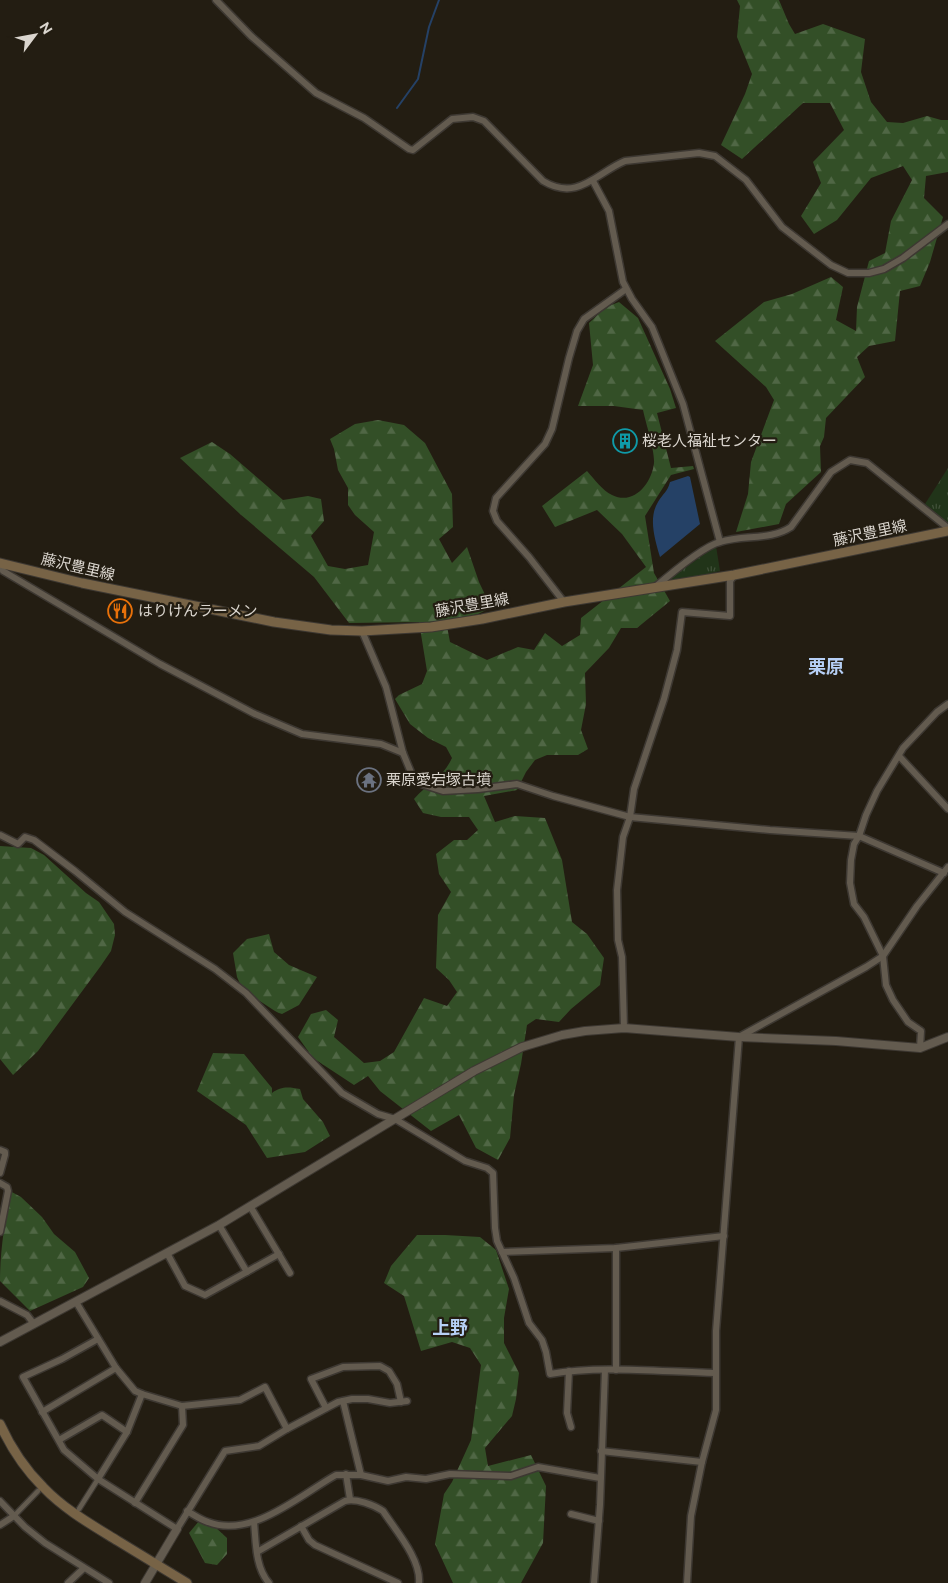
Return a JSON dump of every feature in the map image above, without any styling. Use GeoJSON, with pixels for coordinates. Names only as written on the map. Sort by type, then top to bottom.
{"type":"FeatureCollection","features":[{"type":"Feature","properties":{"kind":"main road","name":"藤沢豊里線"},"geometry":{"type":"LineString","coordinates":[[0,563],[82,583],[274,622],[332,630],[362,631],[431,626],[482,619],[564,602],[734,575],[948,529]]}},
{"type":"Feature","properties":{"kind":"main road"},"geometry":{"type":"LineString","coordinates":[[0,1424],[26,1468],[55,1498],[75,1514],[187,1583]]}},
{"type":"Feature","properties":{"kind":"street"},"geometry":{"type":"LineString","coordinates":[[216,0],[251,36],[316,93],[364,118],[409,149],[413,150],[452,119],[473,117],[484,121],[535,174],[553,187],[573,188],[593,181],[615,165],[625,161],[699,153],[715,156],[746,180],[782,227],[831,265],[848,273],[856,274],[884,269],[903,258],[948,224]]}},
{"type":"Feature","properties":{"kind":"street"},"geometry":{"type":"LineString","coordinates":[[593,181],[610,216],[621,276],[626,289],[652,327],[683,404],[720,542]]}},
{"type":"Feature","properties":{"kind":"street"},"geometry":{"type":"LineString","coordinates":[[564,602],[529,557],[497,521],[493,512],[496,498],[545,444],[552,429],[577,331],[584,319],[626,289]]}},
{"type":"Feature","properties":{"kind":"street"},"geometry":{"type":"LineString","coordinates":[[654,589],[672,574],[720,542],[785,531],[791,527],[831,472],[850,460],[867,463],[948,529]]}},
{"type":"Feature","properties":{"kind":"street"},"geometry":{"type":"LineString","coordinates":[[0,563],[3,570],[136,650],[255,714],[302,734],[381,744],[403,753]]}},
{"type":"Feature","properties":{"kind":"street"},"geometry":{"type":"LineString","coordinates":[[624,1028],[622,957],[618,940],[617,890],[623,837],[630,817],[634,789],[664,699],[677,650],[682,612],[730,616],[730,581],[734,575]]}},
{"type":"Feature","properties":{"kind":"street"},"geometry":{"type":"LineString","coordinates":[[362,631],[386,687],[403,753],[415,782],[443,791],[517,784],[630,817],[859,836],[946,870],[917,906],[883,956],[858,972],[739,1037]]}},
{"type":"Feature","properties":{"kind":"street"},"geometry":{"type":"LineString","coordinates":[[920,1048],[921,1031],[908,1022],[893,1000],[886,985],[883,956],[864,917],[854,904],[850,883],[850,860],[854,844],[877,791],[903,748],[937,712],[948,704]]}},
{"type":"Feature","properties":{"kind":"street"},"geometry":{"type":"LineString","coordinates":[[899,756],[948,809]]}},
{"type":"Feature","properties":{"kind":"street"},"geometry":{"type":"LineString","coordinates":[[0,835],[18,844],[25,838],[34,840],[125,912],[215,969],[262,1008],[342,1093],[378,1114],[395,1119],[466,1161],[487,1168],[493,1173],[497,1241],[514,1278],[529,1323],[542,1340],[550,1374],[570,1371],[605,1370],[715,1373]]}},
{"type":"Feature","properties":{"kind":"street"},"geometry":{"type":"LineString","coordinates":[[0,1342],[219,1224],[489,1062],[522,1047],[585,1031],[624,1028],[920,1048],[948,1037]]}},
{"type":"Feature","properties":{"kind":"street"},"geometry":{"type":"LineString","coordinates":[[687,1583],[691,1516],[702,1462],[716,1410],[717,1322],[739,1037]]}},
{"type":"Feature","properties":{"kind":"street"},"geometry":{"type":"LineString","coordinates":[[0,1150],[5,1152],[0,1173]]}},
{"type":"Feature","properties":{"kind":"street"},"geometry":{"type":"LineString","coordinates":[[0,1182],[8,1187],[0,1232]]}},
{"type":"Feature","properties":{"kind":"street"},"geometry":{"type":"LineString","coordinates":[[250,1206],[290,1273]]}},
{"type":"Feature","properties":{"kind":"street"},"geometry":{"type":"LineString","coordinates":[[219,1224],[247,1272]]}},
{"type":"Feature","properties":{"kind":"street"},"geometry":{"type":"LineString","coordinates":[[502,1252],[616,1248],[724,1236]]}},
{"type":"Feature","properties":{"kind":"street"},"geometry":{"type":"LineString","coordinates":[[616,1248],[616,1370]]}},
{"type":"Feature","properties":{"kind":"street"},"geometry":{"type":"LineString","coordinates":[[167,1253],[185,1286],[205,1295],[279,1254]]}},
{"type":"Feature","properties":{"kind":"street"},"geometry":{"type":"LineString","coordinates":[[0,1302],[27,1315],[34,1324]]}},
{"type":"Feature","properties":{"kind":"street"},"geometry":{"type":"LineString","coordinates":[[76,1302],[116,1368],[135,1390],[142,1394],[182,1406],[240,1400],[265,1387],[288,1429]]}},
{"type":"Feature","properties":{"kind":"street"},"geometry":{"type":"LineString","coordinates":[[98,1339],[62,1359],[23,1377],[64,1450],[98,1479],[177,1529]]}},
{"type":"Feature","properties":{"kind":"street"},"geometry":{"type":"LineString","coordinates":[[144,1583],[225,1451],[259,1446],[326,1408],[343,1401],[368,1399],[390,1403],[404,1402],[397,1384],[389,1371],[380,1366],[343,1367],[311,1379],[326,1408]]}},
{"type":"Feature","properties":{"kind":"street"},"geometry":{"type":"LineString","coordinates":[[42,1412],[116,1368]]}},
{"type":"Feature","properties":{"kind":"street"},"geometry":{"type":"LineString","coordinates":[[594,1583],[599,1521],[605,1370]]}},
{"type":"Feature","properties":{"kind":"street"},"geometry":{"type":"LineString","coordinates":[[570,1371],[567,1413],[571,1427]]}},
{"type":"Feature","properties":{"kind":"street"},"geometry":{"type":"LineString","coordinates":[[79,1509],[127,1432],[142,1394]]}},
{"type":"Feature","properties":{"kind":"street"},"geometry":{"type":"LineString","coordinates":[[343,1401],[361,1475]]}},
{"type":"Feature","properties":{"kind":"street"},"geometry":{"type":"LineString","coordinates":[[135,1503],[183,1425],[182,1406]]}},
{"type":"Feature","properties":{"kind":"street"},"geometry":{"type":"LineString","coordinates":[[59,1440],[102,1415],[127,1432]]}},
{"type":"Feature","properties":{"kind":"street"},"geometry":{"type":"LineString","coordinates":[[601,1450],[702,1462]]}},
{"type":"Feature","properties":{"kind":"street"},"geometry":{"type":"LineString","coordinates":[[188,1511],[208,1523],[225,1526],[254,1522],[266,1518],[336,1475],[346,1474],[388,1481],[406,1477],[426,1479],[450,1474],[511,1476],[538,1467],[600,1478]]}},
{"type":"Feature","properties":{"kind":"street"},"geometry":{"type":"LineString","coordinates":[[346,1474],[350,1499]]}},
{"type":"Feature","properties":{"kind":"street"},"geometry":{"type":"LineString","coordinates":[[0,1525],[14,1516],[38,1492]]}},
{"type":"Feature","properties":{"kind":"street"},"geometry":{"type":"LineString","coordinates":[[258,1552],[350,1499],[384,1511],[415,1560],[420,1573],[419,1583]]}},
{"type":"Feature","properties":{"kind":"street"},"geometry":{"type":"LineString","coordinates":[[0,1501],[45,1543],[109,1583]]}},
{"type":"Feature","properties":{"kind":"street"},"geometry":{"type":"LineString","coordinates":[[571,1514],[599,1521]]}},
{"type":"Feature","properties":{"kind":"street"},"geometry":{"type":"LineString","coordinates":[[254,1522],[259,1562],[264,1578],[269,1583]]}},
{"type":"Feature","properties":{"kind":"street"},"geometry":{"type":"LineString","coordinates":[[301,1526],[309,1540],[315,1545],[398,1583]]}},
{"type":"Feature","properties":{"kind":"street"},"geometry":{"type":"LineString","coordinates":[[68,1583],[84,1568]]}},
{"type":"Feature","properties":{"kind":"green space"},"geometry":{"type":"Polygon","coordinates":[[[737,0],[779,0],[795,34],[823,24],[865,39],[861,72],[871,102],[887,122],[903,123],[927,116],[948,120],[948,172],[926,176],[924,198],[943,217],[930,262],[920,286],[900,291],[895,341],[869,346],[857,357],[865,377],[826,418],[824,437],[820,446],[821,472],[786,504],[779,524],[736,532],[748,494],[751,462],[774,400],[766,387],[715,341],[764,302],[792,294],[831,277],[843,287],[836,320],[856,331],[857,307],[869,261],[885,253],[891,221],[912,180],[903,166],[871,178],[837,220],[814,234],[801,216],[821,183],[813,162],[844,130],[830,103],[803,103],[742,159],[721,145],[745,94],[752,74],[737,37],[740,6],[737,0]]]}},
{"type":"Feature","properties":{"kind":"green space"},"geometry":{"type":"Polygon","coordinates":[[[619,302],[638,318],[670,389],[676,408],[657,413],[671,468],[693,466],[694,469],[671,475],[645,516],[654,573],[670,601],[637,628],[621,628],[609,648],[585,673],[586,704],[581,730],[588,749],[578,755],[547,755],[535,760],[526,772],[517,790],[484,796],[495,822],[515,816],[545,818],[562,860],[572,922],[587,934],[604,958],[600,985],[571,1009],[559,1022],[536,1019],[527,1025],[514,1095],[510,1138],[498,1160],[476,1148],[459,1115],[431,1131],[380,1091],[368,1076],[354,1085],[313,1058],[298,1037],[311,1014],[326,1010],[338,1020],[334,1037],[364,1063],[380,1061],[394,1052],[424,998],[447,1006],[457,992],[449,980],[436,968],[438,915],[451,892],[439,874],[436,854],[454,840],[467,840],[478,830],[469,817],[441,817],[423,813],[414,799],[440,776],[452,758],[446,747],[428,738],[410,724],[395,699],[399,695],[422,684],[427,671],[419,622],[349,623],[314,577],[240,514],[180,458],[212,442],[230,454],[283,500],[308,496],[321,499],[324,521],[311,536],[328,566],[345,569],[368,565],[374,532],[355,515],[348,505],[348,488],[338,470],[330,439],[355,424],[378,420],[404,425],[425,443],[452,494],[453,527],[439,539],[452,563],[467,547],[479,582],[489,603],[488,609],[478,614],[446,621],[450,642],[487,660],[518,647],[534,650],[545,633],[562,646],[580,635],[581,618],[646,567],[622,534],[597,510],[555,527],[542,506],[587,471],[605,490],[620,498],[634,495],[640,491],[646,485],[653,471],[653,452],[643,410],[614,406],[578,406],[593,365],[589,323],[606,307],[619,302]]]}},
{"type":"Feature","properties":{"kind":"green space"},"geometry":{"type":"Polygon","coordinates":[[[948,468],[948,523],[925,504],[948,468]]]}},
{"type":"Feature","properties":{"kind":"green space"},"geometry":{"type":"Polygon","coordinates":[[[716,546],[720,571],[670,581],[672,577],[716,546]]]}},
{"type":"Feature","properties":{"kind":"green space"},"geometry":{"type":"Polygon","coordinates":[[[0,846],[31,848],[44,855],[86,893],[99,902],[114,924],[115,935],[111,951],[100,967],[38,1051],[13,1075],[0,1059],[0,846]]]}},
{"type":"Feature","properties":{"kind":"green space"},"geometry":{"type":"Polygon","coordinates":[[[269,934],[274,952],[289,965],[317,977],[299,1005],[282,1014],[260,1001],[246,997],[237,977],[233,953],[247,939],[269,934]]]}},
{"type":"Feature","properties":{"kind":"green space"},"geometry":{"type":"Polygon","coordinates":[[[213,1053],[244,1054],[272,1088],[272,1093],[285,1088],[300,1089],[303,1099],[323,1122],[330,1136],[305,1152],[267,1158],[246,1125],[197,1091],[213,1053]]]}},
{"type":"Feature","properties":{"kind":"green space"},"geometry":{"type":"Polygon","coordinates":[[[10,1191],[21,1197],[42,1217],[54,1234],[75,1252],[89,1278],[83,1287],[30,1311],[0,1281],[2,1247],[10,1191]]]}},
{"type":"Feature","properties":{"kind":"green space"},"geometry":{"type":"Polygon","coordinates":[[[417,1235],[480,1237],[496,1250],[509,1289],[504,1318],[504,1343],[519,1373],[516,1399],[512,1416],[485,1448],[488,1466],[531,1455],[546,1486],[543,1543],[521,1583],[453,1583],[435,1544],[444,1494],[452,1482],[471,1440],[481,1365],[470,1348],[452,1342],[421,1351],[404,1296],[384,1283],[391,1266],[417,1235]]]}},
{"type":"Feature","properties":{"kind":"green space"},"geometry":{"type":"Polygon","coordinates":[[[199,1521],[214,1526],[227,1538],[227,1554],[217,1565],[205,1563],[189,1533],[199,1521]]]}},
{"type":"Feature","properties":{"kind":"water"},"geometry":{"type":"Polygon","coordinates":[[[690,477],[700,524],[660,557],[653,529],[655,508],[670,482],[690,477]]]}},
{"type":"Feature","properties":{"kind":"waterway"},"geometry":{"type":"LineString","coordinates":[[397,108],[418,79],[429,27],[439,0]]}},
{"type":"Feature","properties":{"kind":"place","name":"桜老人福祉センター"},"geometry":{"type":"Point","coordinates":[625,441]}},
{"type":"Feature","properties":{"kind":"place","name":"はりけんラーメン"},"geometry":{"type":"Point","coordinates":[120,611]}},
{"type":"Feature","properties":{"kind":"place","name":"栗原愛宕塚古墳"},"geometry":{"type":"Point","coordinates":[369,780]}},
{"type":"Feature","properties":{"kind":"district","name":"栗原"},"geometry":{"type":"Point","coordinates":[826,667]}},
{"type":"Feature","properties":{"kind":"district","name":"上野"},"geometry":{"type":"Point","coordinates":[450,1328]}}]}
